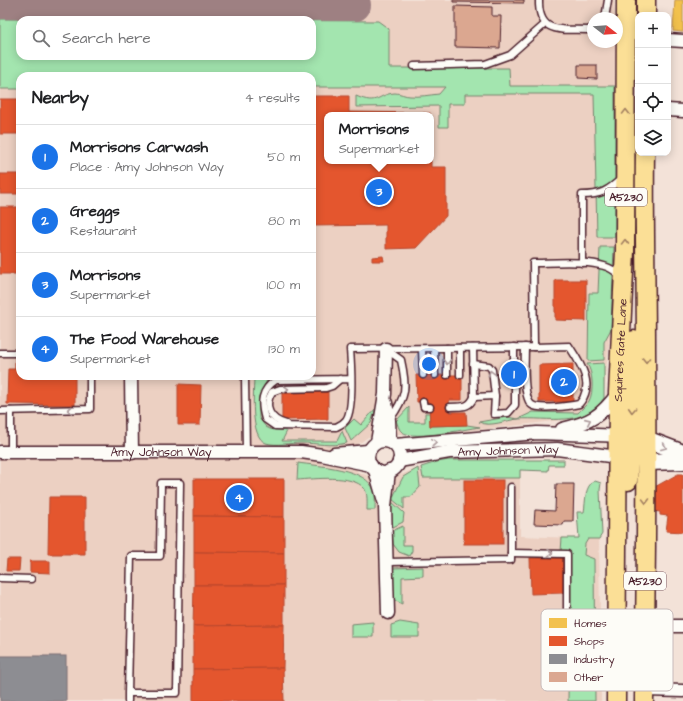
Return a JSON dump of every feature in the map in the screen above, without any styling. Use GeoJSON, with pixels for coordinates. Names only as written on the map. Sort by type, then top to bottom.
{"type":"FeatureCollection","features":[{"type":"Feature","properties":{"kind":"main road","name":"Squires Gate Lane"},"geometry":{"type":"LineString","coordinates":[[626,0],[626,174],[624,284],[618,393],[631,437],[631,459],[644,609]]}},
{"type":"Feature","properties":{"kind":"main road"},"geometry":{"type":"LineString","coordinates":[[646,0],[646,12]]}},
{"type":"Feature","properties":{"kind":"main road","name":"Squires Gate Lane"},"geometry":{"type":"LineString","coordinates":[[622,609],[631,437],[646,256],[644,218],[645,156]]}},
{"type":"Feature","properties":{"kind":"main road","name":"Squires Gate Lane"},"geometry":{"type":"LineString","coordinates":[[616,701],[617,691]]}},
{"type":"Feature","properties":{"kind":"street"},"geometry":{"type":"LineString","coordinates":[[671,40],[683,40]]}},
{"type":"Feature","properties":{"kind":"street"},"geometry":{"type":"LineString","coordinates":[[671,110],[683,111]]}},
{"type":"Feature","properties":{"kind":"street"},"geometry":{"type":"LineString","coordinates":[[385,506],[373,468],[368,458],[368,451],[377,442],[385,394],[386,349]]}},
{"type":"Feature","properties":{"kind":"street"},"geometry":{"type":"LineString","coordinates":[[131,380],[132,454]]}},
{"type":"Feature","properties":{"kind":"street","name":"Amy Johnson Way"},"geometry":{"type":"LineString","coordinates":[[393,444],[537,433],[572,427],[592,420],[610,405],[618,393]]}},
{"type":"Feature","properties":{"kind":"street"},"geometry":{"type":"LineString","coordinates":[[373,468],[384,472],[389,471],[395,468],[399,461],[399,453],[393,444],[385,394]]}},
{"type":"Feature","properties":{"kind":"street","name":"Amy Johnson Way"},"geometry":{"type":"LineString","coordinates":[[537,433],[631,437]]}},
{"type":"Feature","properties":{"kind":"street"},"geometry":{"type":"LineString","coordinates":[[631,437],[683,453]]}},
{"type":"Feature","properties":{"kind":"street"},"geometry":{"type":"LineString","coordinates":[[377,442],[393,444]]}},
{"type":"Feature","properties":{"kind":"street","name":"Amy Johnson Way"},"geometry":{"type":"LineString","coordinates":[[399,461],[449,452],[527,450],[574,450],[631,459]]}},
{"type":"Feature","properties":{"kind":"street","name":"Amy Johnson Way"},"geometry":{"type":"LineString","coordinates":[[322,455],[368,451]]}},
{"type":"Feature","properties":{"kind":"street","name":"Amy Johnson Way"},"geometry":{"type":"LineString","coordinates":[[6,452],[132,454],[301,452],[322,455],[373,468]]}},
{"type":"Feature","properties":{"kind":"street"},"geometry":{"type":"LineString","coordinates":[[631,459],[683,461]]}},
{"type":"Feature","properties":{"kind":"street"},"geometry":{"type":"LineString","coordinates":[[388,613],[385,506],[389,471]]}},
{"type":"Feature","properties":{"kind":"street"},"geometry":{"type":"LineString","coordinates":[[644,696],[683,691]]}},
{"type":"Feature","properties":{"kind":"lane"},"geometry":{"type":"LineString","coordinates":[[538,0],[538,12],[545,24],[555,29],[587,30]]}},
{"type":"Feature","properties":{"kind":"lane"},"geometry":{"type":"LineString","coordinates":[[606,12],[608,0]]}},
{"type":"Feature","properties":{"kind":"lane"},"geometry":{"type":"LineString","coordinates":[[414,66],[485,64],[510,55],[545,24]]}},
{"type":"Feature","properties":{"kind":"lane"},"geometry":{"type":"LineString","coordinates":[[582,263],[582,195],[594,195],[610,189],[626,174]]}},
{"type":"Feature","properties":{"kind":"lane"},"geometry":{"type":"LineString","coordinates":[[534,347],[533,263],[582,263],[609,267],[618,273],[624,284]]}},
{"type":"Feature","properties":{"kind":"lane"},"geometry":{"type":"LineString","coordinates":[[276,380],[267,386],[264,393],[263,408],[265,419],[275,426],[336,427],[342,425],[347,419],[349,413],[351,379],[350,349],[569,346],[585,371],[585,394],[579,404],[535,407],[531,404],[526,396],[525,347]]}},
{"type":"Feature","properties":{"kind":"lane"},"geometry":{"type":"LineString","coordinates":[[514,347],[514,362]]}},
{"type":"Feature","properties":{"kind":"lane"},"geometry":{"type":"LineString","coordinates":[[447,348],[447,375]]}},
{"type":"Feature","properties":{"kind":"lane"},"geometry":{"type":"LineString","coordinates":[[460,348],[460,375]]}},
{"type":"Feature","properties":{"kind":"lane"},"geometry":{"type":"LineString","coordinates":[[450,407],[460,403],[467,406],[474,397],[474,348]]}},
{"type":"Feature","properties":{"kind":"lane"},"geometry":{"type":"LineString","coordinates":[[386,349],[394,353],[401,360],[405,388],[402,403],[389,420]]}},
{"type":"Feature","properties":{"kind":"lane"},"geometry":{"type":"LineString","coordinates":[[422,349],[423,375]]}},
{"type":"Feature","properties":{"kind":"lane"},"geometry":{"type":"LineString","coordinates":[[434,349],[435,375]]}},
{"type":"Feature","properties":{"kind":"lane"},"geometry":{"type":"LineString","coordinates":[[0,353],[16,353]]}},
{"type":"Feature","properties":{"kind":"lane"},"geometry":{"type":"LineString","coordinates":[[473,364],[490,366],[492,370],[494,414],[508,413],[515,405],[515,385]]}},
{"type":"Feature","properties":{"kind":"lane"},"geometry":{"type":"LineString","coordinates":[[316,379],[351,379]]}},
{"type":"Feature","properties":{"kind":"lane"},"geometry":{"type":"LineString","coordinates":[[295,427],[278,422],[271,417],[268,406],[272,392],[280,389],[326,388],[332,386],[340,379]]}},
{"type":"Feature","properties":{"kind":"lane"},"geometry":{"type":"LineString","coordinates":[[0,411],[90,409],[90,380]]}},
{"type":"Feature","properties":{"kind":"lane"},"geometry":{"type":"LineString","coordinates":[[245,380],[246,452]]}},
{"type":"Feature","properties":{"kind":"lane"},"geometry":{"type":"LineString","coordinates":[[474,397],[494,396]]}},
{"type":"Feature","properties":{"kind":"lane"},"geometry":{"type":"LineString","coordinates":[[423,402],[424,407],[430,407]]}},
{"type":"Feature","properties":{"kind":"lane"},"geometry":{"type":"LineString","coordinates":[[6,452],[11,411]]}},
{"type":"Feature","properties":{"kind":"lane"},"geometry":{"type":"LineString","coordinates":[[128,693],[177,693],[180,483],[161,483],[160,556],[131,556],[128,693],[128,701]]}},
{"type":"Feature","properties":{"kind":"lane"},"geometry":{"type":"LineString","coordinates":[[387,562],[511,560],[511,487]]}},
{"type":"Feature","properties":{"kind":"lane"},"geometry":{"type":"LineString","coordinates":[[511,553],[567,554],[567,609]]}},
{"type":"Feature","properties":{"kind":"lane"},"geometry":{"type":"LineString","coordinates":[[0,578],[31,579]]}},
{"type":"Feature","properties":{"kind":"shaded area"},"geometry":{"type":"Polygon","coordinates":[[[0,0],[614,0],[615,12],[587,12],[587,48],[615,48],[614,247],[611,325],[603,401],[585,416],[563,420],[451,433],[394,434],[368,437],[357,445],[352,462],[358,472],[374,478],[400,475],[432,463],[449,460],[520,460],[520,536],[599,539],[600,609],[541,609],[541,691],[601,691],[601,701],[0,701],[0,0]]]}},
{"type":"Feature","properties":{"kind":"green space"},"geometry":{"type":"Polygon","coordinates":[[[0,19],[16,19],[16,60],[316,60],[316,21],[378,21],[389,29],[389,68],[509,68],[510,86],[615,86],[615,237],[597,237],[594,94],[465,94],[465,104],[448,104],[448,127],[439,127],[439,106],[356,107],[356,96],[374,100],[395,93],[408,96],[424,96],[439,94],[445,87],[316,87],[316,72],[16,72],[16,89],[0,89],[0,19]]]}},
{"type":"Feature","properties":{"kind":"green space"},"geometry":{"type":"Polygon","coordinates":[[[600,247],[614,247],[611,329],[604,342],[604,360],[588,361],[589,293],[598,293],[600,247]]]}},
{"type":"Feature","properties":{"kind":"green space"},"geometry":{"type":"Polygon","coordinates":[[[604,363],[604,398],[587,414],[565,419],[518,419],[533,412],[578,413],[588,402],[592,393],[592,377],[587,364],[604,363]]]}},
{"type":"Feature","properties":{"kind":"green space"},"geometry":{"type":"Polygon","coordinates":[[[254,380],[267,380],[259,397],[259,418],[266,427],[270,429],[287,431],[282,441],[337,441],[342,431],[347,443],[329,445],[266,443],[261,439],[257,432],[253,402],[254,380]]]}},
{"type":"Feature","properties":{"kind":"green space"},"geometry":{"type":"Polygon","coordinates":[[[409,407],[409,422],[425,422],[425,413],[430,413],[430,426],[467,425],[480,427],[428,435],[408,434],[401,431],[396,421],[409,407]]]}},
{"type":"Feature","properties":{"kind":"green space"},"geometry":{"type":"Polygon","coordinates":[[[376,408],[371,423],[351,441],[345,428],[354,419],[361,425],[376,408]]]}},
{"type":"Feature","properties":{"kind":"green space"},"geometry":{"type":"Polygon","coordinates":[[[507,417],[518,419],[493,424],[483,424],[479,422],[507,417]]]}},
{"type":"Feature","properties":{"kind":"green space"},"geometry":{"type":"Polygon","coordinates":[[[449,460],[564,460],[564,465],[549,465],[548,471],[520,470],[520,478],[423,478],[421,467],[449,460]]]}},
{"type":"Feature","properties":{"kind":"green space"},"geometry":{"type":"Polygon","coordinates":[[[298,463],[329,467],[362,477],[370,483],[374,491],[375,510],[367,510],[367,498],[364,488],[351,481],[333,478],[297,480],[298,463]]]}},
{"type":"Feature","properties":{"kind":"green space"},"geometry":{"type":"Polygon","coordinates":[[[418,468],[420,487],[411,497],[404,497],[404,509],[392,499],[403,477],[418,468]]]}},
{"type":"Feature","properties":{"kind":"green space"},"geometry":{"type":"Polygon","coordinates":[[[595,481],[601,483],[602,534],[599,539],[588,539],[585,544],[584,555],[594,559],[594,609],[569,609],[570,551],[561,551],[562,538],[579,538],[577,512],[584,512],[586,494],[591,483],[595,481]]]}},
{"type":"Feature","properties":{"kind":"green space"},"geometry":{"type":"Polygon","coordinates":[[[391,501],[404,513],[403,522],[391,528],[391,501]]]}},
{"type":"Feature","properties":{"kind":"green space"},"geometry":{"type":"Polygon","coordinates":[[[403,526],[403,545],[412,545],[412,551],[409,556],[399,552],[393,544],[392,531],[403,526]]]}},
{"type":"Feature","properties":{"kind":"green space"},"geometry":{"type":"Polygon","coordinates":[[[423,567],[423,576],[402,577],[402,604],[394,600],[393,568],[423,567]]]}},
{"type":"Feature","properties":{"kind":"green space"},"geometry":{"type":"Polygon","coordinates":[[[373,622],[373,637],[351,637],[351,624],[373,622]]]}},
{"type":"Feature","properties":{"kind":"green space"},"geometry":{"type":"Polygon","coordinates":[[[400,622],[419,625],[419,637],[391,637],[391,625],[400,622]]]}},
{"type":"Feature","properties":{"kind":"green space"},"geometry":{"type":"Polygon","coordinates":[[[568,691],[595,691],[595,701],[568,701],[568,691]]]}},
{"type":"Feature","properties":{"kind":"building: Homes"},"geometry":{"type":"Polygon","coordinates":[[[675,0],[683,0],[683,32],[673,31],[675,0]]]}},
{"type":"Feature","properties":{"kind":"building: Shops"},"geometry":{"type":"Polygon","coordinates":[[[316,96],[349,96],[349,112],[324,112],[324,164],[431,164],[431,167],[446,167],[446,216],[416,248],[386,249],[386,225],[316,226],[316,96]]]}},
{"type":"Feature","properties":{"kind":"building: Shops"},"geometry":{"type":"Polygon","coordinates":[[[0,99],[16,99],[16,134],[0,134],[0,99]]]}},
{"type":"Feature","properties":{"kind":"building: Shops"},"geometry":{"type":"Polygon","coordinates":[[[0,174],[16,174],[16,194],[0,194],[0,174]]]}},
{"type":"Feature","properties":{"kind":"building: Shops"},"geometry":{"type":"Polygon","coordinates":[[[0,207],[16,207],[16,274],[0,274],[0,207]]]}},
{"type":"Feature","properties":{"kind":"building: Shops"},"geometry":{"type":"Polygon","coordinates":[[[383,256],[384,261],[372,261],[372,257],[383,256]]]}},
{"type":"Feature","properties":{"kind":"building: Shops"},"geometry":{"type":"Polygon","coordinates":[[[555,280],[586,280],[586,321],[555,320],[555,280]]]}},
{"type":"Feature","properties":{"kind":"building: Shops"},"geometry":{"type":"Polygon","coordinates":[[[16,358],[16,380],[75,380],[75,405],[7,404],[8,369],[15,369],[16,358]]]}},
{"type":"Feature","properties":{"kind":"building: Shops"},"geometry":{"type":"Polygon","coordinates":[[[509,362],[519,362],[519,385],[509,385],[509,362]]]}},
{"type":"Feature","properties":{"kind":"building: Shops"},"geometry":{"type":"Polygon","coordinates":[[[573,364],[573,402],[539,402],[539,365],[573,364]]]}},
{"type":"Feature","properties":{"kind":"building: Shops"},"geometry":{"type":"Polygon","coordinates":[[[416,375],[462,375],[462,400],[449,400],[450,412],[466,412],[467,425],[430,426],[429,402],[417,402],[416,375]]]}},
{"type":"Feature","properties":{"kind":"building: Shops"},"geometry":{"type":"Polygon","coordinates":[[[178,384],[201,385],[200,425],[178,425],[178,384]]]}},
{"type":"Feature","properties":{"kind":"building: Shops"},"geometry":{"type":"Polygon","coordinates":[[[328,392],[328,419],[282,420],[282,393],[328,392]]]}},
{"type":"Feature","properties":{"kind":"building: Shops"},"geometry":{"type":"Polygon","coordinates":[[[678,474],[683,474],[683,532],[666,531],[668,516],[660,515],[660,512],[653,511],[653,488],[678,474]]]}},
{"type":"Feature","properties":{"kind":"building: Shops"},"geometry":{"type":"Polygon","coordinates":[[[194,479],[284,479],[284,517],[194,516],[194,479]]]}},
{"type":"Feature","properties":{"kind":"building: Shops"},"geometry":{"type":"Polygon","coordinates":[[[464,480],[503,480],[503,544],[464,544],[464,480]]]}},
{"type":"Feature","properties":{"kind":"building: Shops"},"geometry":{"type":"Polygon","coordinates":[[[49,497],[85,497],[85,554],[48,554],[49,497]]]}},
{"type":"Feature","properties":{"kind":"building: Shops"},"geometry":{"type":"Polygon","coordinates":[[[194,516],[284,517],[284,553],[194,552],[194,516]]]}},
{"type":"Feature","properties":{"kind":"building: Shops"},"geometry":{"type":"Polygon","coordinates":[[[194,552],[284,553],[284,585],[194,585],[194,552]]]}},
{"type":"Feature","properties":{"kind":"building: Shops"},"geometry":{"type":"Polygon","coordinates":[[[530,558],[563,558],[563,593],[531,594],[530,558]]]}},
{"type":"Feature","properties":{"kind":"building: Shops"},"geometry":{"type":"Polygon","coordinates":[[[7,559],[20,559],[19,571],[6,571],[7,559]]]}},
{"type":"Feature","properties":{"kind":"building: Shops"},"geometry":{"type":"Polygon","coordinates":[[[30,561],[50,561],[50,573],[30,572],[30,561]]]}},
{"type":"Feature","properties":{"kind":"building: Shops"},"geometry":{"type":"Polygon","coordinates":[[[194,585],[284,585],[284,625],[193,626],[194,585]]]}},
{"type":"Feature","properties":{"kind":"building: Shops"},"geometry":{"type":"Polygon","coordinates":[[[284,625],[283,668],[193,669],[193,626],[284,625]]]}},
{"type":"Feature","properties":{"kind":"building: Shops"},"geometry":{"type":"Polygon","coordinates":[[[283,668],[284,701],[193,701],[193,669],[283,668]]]}},
{"type":"Feature","properties":{"kind":"building: Industry"},"geometry":{"type":"Polygon","coordinates":[[[0,656],[66,656],[66,701],[0,701],[0,656]]]}},
{"type":"Feature","properties":{"kind":"building: Other"},"geometry":{"type":"Polygon","coordinates":[[[453,0],[524,0],[524,3],[453,2],[453,0]]]}},
{"type":"Feature","properties":{"kind":"building: Other"},"geometry":{"type":"Polygon","coordinates":[[[455,6],[492,7],[492,16],[501,16],[500,48],[455,47],[455,6]]]}},
{"type":"Feature","properties":{"kind":"building: Other"},"geometry":{"type":"Polygon","coordinates":[[[578,65],[597,65],[597,79],[578,78],[578,65]]]}},
{"type":"Feature","properties":{"kind":"building: Other"},"geometry":{"type":"Polygon","coordinates":[[[556,484],[574,484],[573,521],[564,521],[563,525],[534,524],[535,510],[555,511],[556,484]]]}},
{"type":"Feature","properties":{"kind":"taxiway"},"geometry":{"type":"LineString","coordinates":[[0,3],[176,4],[205,0]]}},
{"type":"Feature","properties":{"kind":"taxiway"},"geometry":{"type":"LineString","coordinates":[[182,4],[355,5]]}},
{"type":"Feature","properties":{"kind":"place","name":"Morrisons"},"geometry":{"type":"Point","coordinates":[379,192]}},
{"type":"Feature","properties":{"kind":"place","name":"Morrisons Carwash"},"geometry":{"type":"Point","coordinates":[514,374]}},
{"type":"Feature","properties":{"kind":"place","name":"Greggs"},"geometry":{"type":"Point","coordinates":[564,382]}},
{"type":"Feature","properties":{"kind":"place","name":"The Food Warehouse"},"geometry":{"type":"Point","coordinates":[239,498]}}]}
